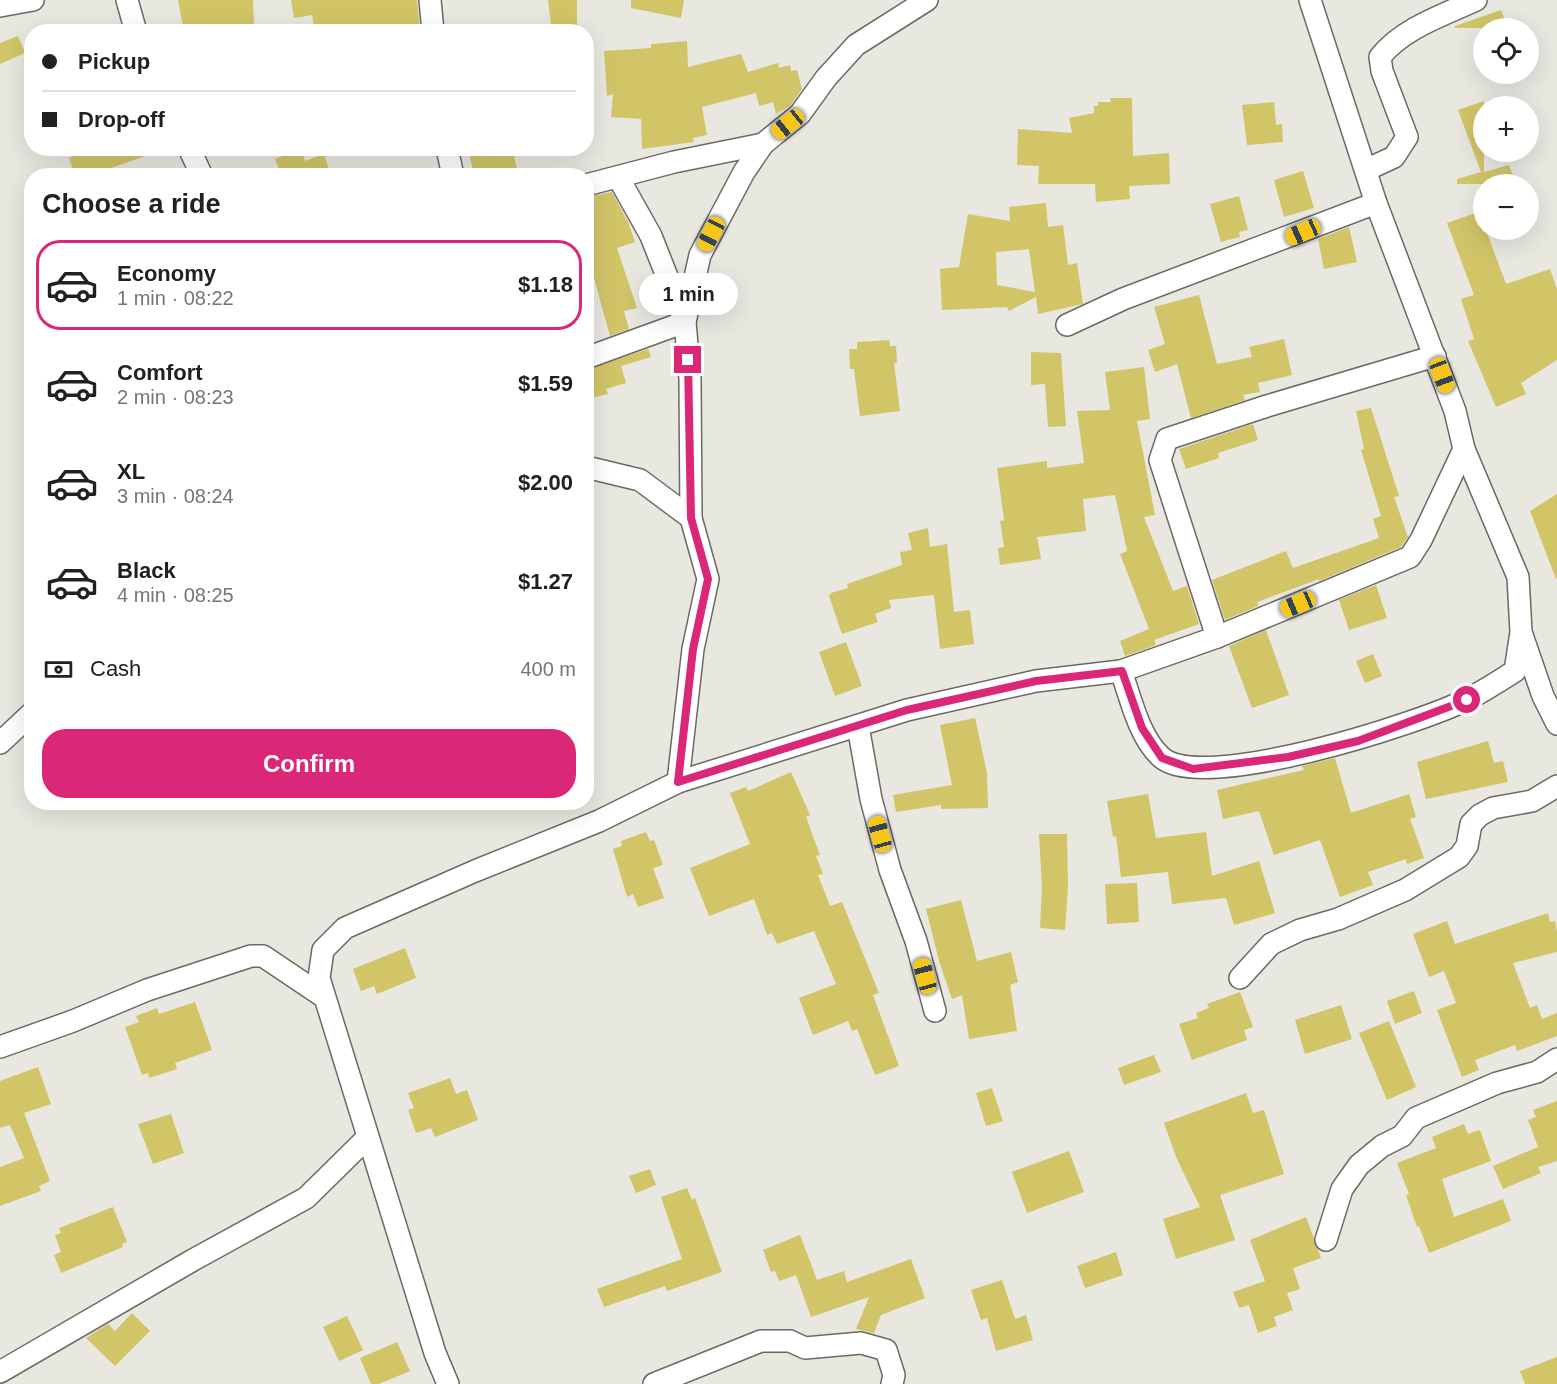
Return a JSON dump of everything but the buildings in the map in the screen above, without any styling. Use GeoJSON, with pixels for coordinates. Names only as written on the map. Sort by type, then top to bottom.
{"type":"FeatureCollection","features":[{"type":"Feature","properties":{"kind":"street"},"geometry":{"type":"LineString","coordinates":[[0,6],[33,0]]}},
{"type":"Feature","properties":{"kind":"street"},"geometry":{"type":"LineString","coordinates":[[127,0],[134,24]]}},
{"type":"Feature","properties":{"kind":"street"},"geometry":{"type":"LineString","coordinates":[[430,0],[432,24]]}},
{"type":"Feature","properties":{"kind":"street"},"geometry":{"type":"LineString","coordinates":[[685,322],[700,255],[744,172],[763,144],[800,114],[826,78],[856,45],[927,0]]}},
{"type":"Feature","properties":{"kind":"street"},"geometry":{"type":"LineString","coordinates":[[1122,671],[1142,728],[1162,758],[1193,769],[1288,757],[1358,741],[1467,700],[1515,671],[1521,632],[1518,577],[1464,449],[1455,411],[1376,203],[1310,0]]}},
{"type":"Feature","properties":{"kind":"street"},"geometry":{"type":"LineString","coordinates":[[1366,170],[1394,157],[1407,137],[1382,71],[1380,57],[1389,46],[1419,26],[1476,0]]}},
{"type":"Feature","properties":{"kind":"street"},"geometry":{"type":"LineString","coordinates":[[594,183],[674,162],[763,144]]}},
{"type":"Feature","properties":{"kind":"street"},"geometry":{"type":"LineString","coordinates":[[618,177],[651,236],[685,322],[690,379],[691,518],[708,579],[691,660],[678,782]]}},
{"type":"Feature","properties":{"kind":"street"},"geometry":{"type":"LineString","coordinates":[[1067,325],[1145,291],[1376,203]]}},
{"type":"Feature","properties":{"kind":"street"},"geometry":{"type":"LineString","coordinates":[[594,355],[685,322]]}},
{"type":"Feature","properties":{"kind":"street"},"geometry":{"type":"LineString","coordinates":[[1217,638],[1160,460],[1167,439],[1267,406],[1435,356]]}},
{"type":"Feature","properties":{"kind":"street"},"geometry":{"type":"LineString","coordinates":[[448,1384],[435,1353],[319,978],[323,950],[345,928],[475,871],[599,821],[678,782],[907,710],[1036,681],[1122,671],[1217,638],[1410,557],[1438,507],[1464,449]]}},
{"type":"Feature","properties":{"kind":"street"},"geometry":{"type":"LineString","coordinates":[[594,469],[640,480],[691,518]]}},
{"type":"Feature","properties":{"kind":"street"},"geometry":{"type":"LineString","coordinates":[[1521,632],[1544,696],[1557,724]]}},
{"type":"Feature","properties":{"kind":"street"},"geometry":{"type":"LineString","coordinates":[[0,743],[24,720]]}},
{"type":"Feature","properties":{"kind":"street"},"geometry":{"type":"LineString","coordinates":[[858,726],[871,799],[890,870],[916,941],[935,1011]]}},
{"type":"Feature","properties":{"kind":"street"},"geometry":{"type":"LineString","coordinates":[[1240,978],[1271,944],[1300,930],[1338,919],[1406,890],[1459,857],[1467,846],[1471,824],[1480,815],[1493,808],[1532,801],[1557,786]]}},
{"type":"Feature","properties":{"kind":"street"},"geometry":{"type":"LineString","coordinates":[[0,1047],[73,1021],[147,990],[251,956],[263,956],[324,997]]}},
{"type":"Feature","properties":{"kind":"street"},"geometry":{"type":"LineString","coordinates":[[1326,1240],[1342,1189],[1359,1164],[1382,1146],[1402,1136],[1416,1118],[1497,1083],[1537,1072],[1557,1059]]}},
{"type":"Feature","properties":{"kind":"street"},"geometry":{"type":"LineString","coordinates":[[0,1372],[184,1265],[306,1198],[368,1137]]}},
{"type":"Feature","properties":{"kind":"street"},"geometry":{"type":"LineString","coordinates":[[654,1384],[761,1341],[790,1341],[805,1348],[861,1343],[885,1350],[894,1375],[892,1384]]}},
{"type":"Feature","properties":{"kind":"route"},"geometry":{"type":"LineString","coordinates":[[688,360],[691,518],[708,579],[693,649],[678,782],[907,710],[1036,681],[1122,671],[1142,728],[1162,758],[1193,769],[1288,757],[1358,741],[1467,700]]}}]}
